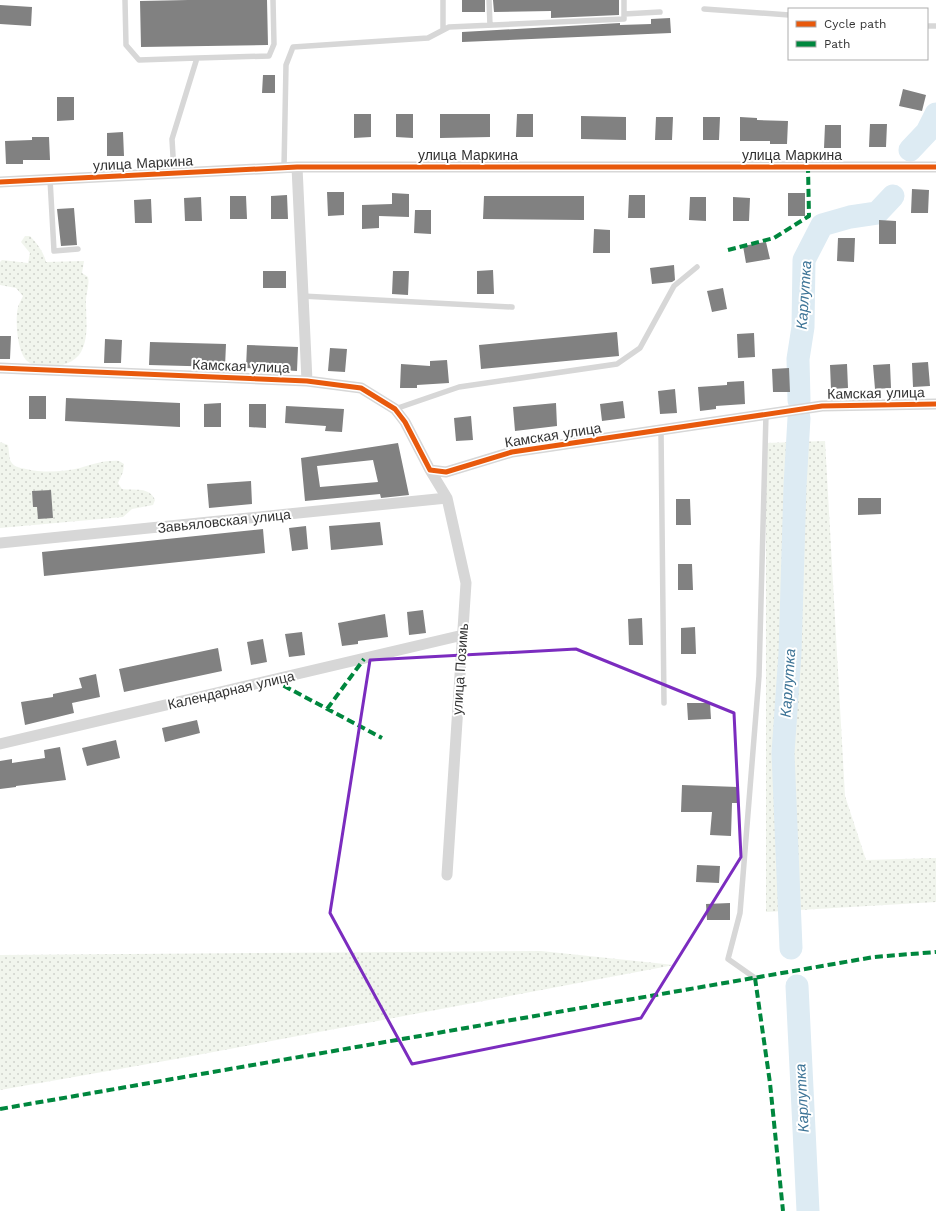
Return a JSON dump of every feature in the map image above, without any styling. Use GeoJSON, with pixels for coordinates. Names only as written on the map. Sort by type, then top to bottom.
{"type":"FeatureCollection","features":[{"type":"Feature","properties":{"kind":"street","name":"улица Маркина"},"geometry":{"type":"LineString","coordinates":[[0,182],[297,167],[936,167]]}},
{"type":"Feature","properties":{"kind":"street"},"geometry":{"type":"LineString","coordinates":[[297,167],[302,296],[308,381]]}},
{"type":"Feature","properties":{"kind":"street","name":"Камская улица"},"geometry":{"type":"LineString","coordinates":[[0,368],[308,381],[361,388],[395,409],[405,422],[430,470],[446,472],[512,452],[822,406],[936,404]]}},
{"type":"Feature","properties":{"kind":"street","name":"улица Позимь"},"geometry":{"type":"LineString","coordinates":[[430,470],[447,498],[466,583],[447,875]]}},
{"type":"Feature","properties":{"kind":"street","name":"Завьяловская улица"},"geometry":{"type":"LineString","coordinates":[[0,543],[447,498]]}},
{"type":"Feature","properties":{"kind":"street","name":"Календарная улица"},"geometry":{"type":"LineString","coordinates":[[0,744],[463,635]]}},
{"type":"Feature","properties":{"kind":"lane"},"geometry":{"type":"LineString","coordinates":[[125,0],[126,45],[139,60],[269,56],[274,44],[273,0]]}},
{"type":"Feature","properties":{"kind":"lane"},"geometry":{"type":"LineString","coordinates":[[443,0],[443,30]]}},
{"type":"Feature","properties":{"kind":"lane"},"geometry":{"type":"LineString","coordinates":[[489,0],[490,25]]}},
{"type":"Feature","properties":{"kind":"lane"},"geometry":{"type":"LineString","coordinates":[[284,168],[286,65],[293,47],[428,38],[449,27],[624,19],[624,0]]}},
{"type":"Feature","properties":{"kind":"lane"},"geometry":{"type":"LineString","coordinates":[[704,9],[788,15]]}},
{"type":"Feature","properties":{"kind":"lane"},"geometry":{"type":"LineString","coordinates":[[624,14],[660,12]]}},
{"type":"Feature","properties":{"kind":"lane"},"geometry":{"type":"LineString","coordinates":[[174,173],[172,139],[197,58]]}},
{"type":"Feature","properties":{"kind":"lane"},"geometry":{"type":"LineString","coordinates":[[50,180],[54,251],[78,249]]}},
{"type":"Feature","properties":{"kind":"lane"},"geometry":{"type":"LineString","coordinates":[[395,409],[459,388],[617,364],[640,348],[674,286],[697,267]]}},
{"type":"Feature","properties":{"kind":"lane"},"geometry":{"type":"LineString","coordinates":[[302,296],[512,306]]}},
{"type":"Feature","properties":{"kind":"lane"},"geometry":{"type":"LineString","coordinates":[[755,978],[728,959],[740,913],[759,676],[766,414]]}},
{"type":"Feature","properties":{"kind":"lane"},"geometry":{"type":"LineString","coordinates":[[660,431],[664,703]]}},
{"type":"Feature","properties":{"kind":"highlighted area"},"geometry":{"type":"Polygon","coordinates":[[[576,649],[734,713],[741,857],[641,1018],[412,1064],[330,913],[370,660],[576,649]]]}},
{"type":"Feature","properties":{"kind":"shaded area"},"geometry":{"type":"Polygon","coordinates":[[[25,236],[30,236],[35,242],[42,252],[46,262],[84,261],[82,273],[88,277],[88,287],[84,346],[77,357],[63,365],[55,367],[39,366],[26,360],[19,342],[17,327],[18,307],[23,296],[16,288],[0,285],[0,262],[2,260],[28,263],[30,253],[21,242],[25,236]]]}},
{"type":"Feature","properties":{"kind":"shaded area"},"geometry":{"type":"Polygon","coordinates":[[[825,441],[845,796],[866,860],[936,858],[936,902],[766,912],[766,443],[825,441]]]}},
{"type":"Feature","properties":{"kind":"shaded area"},"geometry":{"type":"Polygon","coordinates":[[[0,442],[8,445],[10,460],[19,468],[53,472],[80,468],[104,462],[119,461],[124,464],[123,472],[118,483],[122,489],[145,491],[155,500],[153,505],[132,509],[123,517],[0,528],[0,442]]]}},
{"type":"Feature","properties":{"kind":"shaded area"},"geometry":{"type":"Polygon","coordinates":[[[541,951],[674,965],[176,1059],[0,1090],[0,955],[541,951]]]}},
{"type":"Feature","properties":{"kind":"building"},"geometry":{"type":"Polygon","coordinates":[[[267,0],[268,45],[141,47],[140,1],[267,0]]]}},
{"type":"Feature","properties":{"kind":"building"},"geometry":{"type":"Polygon","coordinates":[[[462,0],[485,0],[485,12],[462,12],[462,0]]]}},
{"type":"Feature","properties":{"kind":"building"},"geometry":{"type":"Polygon","coordinates":[[[493,0],[619,0],[619,15],[551,18],[551,11],[494,12],[493,0]]]}},
{"type":"Feature","properties":{"kind":"building"},"geometry":{"type":"Polygon","coordinates":[[[0,5],[32,7],[31,26],[0,24],[0,5]]]}},
{"type":"Feature","properties":{"kind":"building"},"geometry":{"type":"Polygon","coordinates":[[[670,18],[671,33],[462,42],[462,32],[620,23],[620,25],[651,24],[651,19],[670,18]]]}},
{"type":"Feature","properties":{"kind":"building"},"geometry":{"type":"Polygon","coordinates":[[[263,75],[275,75],[275,93],[262,93],[263,75]]]}},
{"type":"Feature","properties":{"kind":"building"},"geometry":{"type":"Polygon","coordinates":[[[903,89],[926,95],[922,111],[899,106],[903,89]]]}},
{"type":"Feature","properties":{"kind":"building"},"geometry":{"type":"Polygon","coordinates":[[[57,97],[74,97],[74,120],[57,121],[57,97]]]}},
{"type":"Feature","properties":{"kind":"building"},"geometry":{"type":"Polygon","coordinates":[[[354,114],[371,114],[371,137],[354,138],[354,114]]]}},
{"type":"Feature","properties":{"kind":"building"},"geometry":{"type":"Polygon","coordinates":[[[396,114],[413,114],[413,138],[396,137],[396,114]]]}},
{"type":"Feature","properties":{"kind":"building"},"geometry":{"type":"Polygon","coordinates":[[[440,114],[490,114],[490,137],[440,138],[440,114]]]}},
{"type":"Feature","properties":{"kind":"building"},"geometry":{"type":"Polygon","coordinates":[[[517,114],[533,114],[533,137],[516,137],[517,114]]]}},
{"type":"Feature","properties":{"kind":"building"},"geometry":{"type":"Polygon","coordinates":[[[581,116],[626,117],[626,140],[581,139],[581,116]]]}},
{"type":"Feature","properties":{"kind":"building"},"geometry":{"type":"Polygon","coordinates":[[[656,117],[673,117],[672,140],[655,140],[656,117]]]}},
{"type":"Feature","properties":{"kind":"building"},"geometry":{"type":"Polygon","coordinates":[[[703,117],[720,117],[719,140],[703,140],[703,117]]]}},
{"type":"Feature","properties":{"kind":"building"},"geometry":{"type":"Polygon","coordinates":[[[740,117],[757,118],[757,120],[788,121],[787,144],[770,144],[770,141],[740,141],[740,117]]]}},
{"type":"Feature","properties":{"kind":"building"},"geometry":{"type":"Polygon","coordinates":[[[870,124],[887,124],[886,147],[869,147],[870,124]]]}},
{"type":"Feature","properties":{"kind":"building"},"geometry":{"type":"Polygon","coordinates":[[[825,125],[841,125],[841,148],[824,148],[825,125]]]}},
{"type":"Feature","properties":{"kind":"building"},"geometry":{"type":"Polygon","coordinates":[[[123,132],[124,156],[107,156],[107,133],[123,132]]]}},
{"type":"Feature","properties":{"kind":"building"},"geometry":{"type":"Polygon","coordinates":[[[32,137],[49,137],[50,160],[23,160],[23,164],[6,164],[5,141],[32,140],[32,137]]]}},
{"type":"Feature","properties":{"kind":"building"},"geometry":{"type":"Polygon","coordinates":[[[912,189],[929,190],[928,213],[911,213],[912,189]]]}},
{"type":"Feature","properties":{"kind":"building"},"geometry":{"type":"Polygon","coordinates":[[[327,192],[344,192],[344,215],[328,216],[327,192]]]}},
{"type":"Feature","properties":{"kind":"building"},"geometry":{"type":"Polygon","coordinates":[[[392,193],[409,194],[409,217],[379,216],[379,228],[362,229],[362,205],[392,204],[392,193]]]}},
{"type":"Feature","properties":{"kind":"building"},"geometry":{"type":"Polygon","coordinates":[[[788,193],[805,193],[805,216],[788,216],[788,193]]]}},
{"type":"Feature","properties":{"kind":"building"},"geometry":{"type":"Polygon","coordinates":[[[287,195],[288,219],[271,219],[271,196],[287,195]]]}},
{"type":"Feature","properties":{"kind":"building"},"geometry":{"type":"Polygon","coordinates":[[[629,195],[645,195],[645,218],[628,218],[629,195]]]}},
{"type":"Feature","properties":{"kind":"building"},"geometry":{"type":"Polygon","coordinates":[[[230,196],[246,196],[247,219],[230,219],[230,196]]]}},
{"type":"Feature","properties":{"kind":"building"},"geometry":{"type":"Polygon","coordinates":[[[484,196],[584,196],[584,220],[483,219],[484,196]]]}},
{"type":"Feature","properties":{"kind":"building"},"geometry":{"type":"Polygon","coordinates":[[[201,197],[202,221],[185,221],[184,198],[201,197]]]}},
{"type":"Feature","properties":{"kind":"building"},"geometry":{"type":"Polygon","coordinates":[[[690,197],[706,197],[706,221],[689,220],[690,197]]]}},
{"type":"Feature","properties":{"kind":"building"},"geometry":{"type":"Polygon","coordinates":[[[733,197],[750,198],[749,221],[733,221],[733,197]]]}},
{"type":"Feature","properties":{"kind":"building"},"geometry":{"type":"Polygon","coordinates":[[[151,199],[152,223],[135,223],[134,200],[151,199]]]}},
{"type":"Feature","properties":{"kind":"building"},"geometry":{"type":"Polygon","coordinates":[[[74,208],[77,245],[61,246],[57,209],[74,208]]]}},
{"type":"Feature","properties":{"kind":"building"},"geometry":{"type":"Polygon","coordinates":[[[415,210],[431,210],[431,234],[414,233],[415,210]]]}},
{"type":"Feature","properties":{"kind":"building"},"geometry":{"type":"Polygon","coordinates":[[[879,220],[896,221],[896,244],[879,244],[879,220]]]}},
{"type":"Feature","properties":{"kind":"building"},"geometry":{"type":"Polygon","coordinates":[[[594,229],[610,230],[610,253],[593,253],[594,229]]]}},
{"type":"Feature","properties":{"kind":"building"},"geometry":{"type":"Polygon","coordinates":[[[838,238],[855,238],[854,262],[837,261],[838,238]]]}},
{"type":"Feature","properties":{"kind":"building"},"geometry":{"type":"Polygon","coordinates":[[[766,242],[770,259],[746,263],[743,246],[766,242]]]}},
{"type":"Feature","properties":{"kind":"building"},"geometry":{"type":"Polygon","coordinates":[[[674,265],[675,280],[672,282],[652,284],[650,268],[674,265]]]}},
{"type":"Feature","properties":{"kind":"building"},"geometry":{"type":"Polygon","coordinates":[[[493,270],[494,294],[477,294],[477,271],[493,270]]]}},
{"type":"Feature","properties":{"kind":"building"},"geometry":{"type":"Polygon","coordinates":[[[263,271],[286,271],[286,288],[263,288],[263,271]]]}},
{"type":"Feature","properties":{"kind":"building"},"geometry":{"type":"Polygon","coordinates":[[[393,271],[409,271],[408,295],[392,294],[393,271]]]}},
{"type":"Feature","properties":{"kind":"building"},"geometry":{"type":"Polygon","coordinates":[[[723,288],[727,309],[712,312],[707,291],[723,288]]]}},
{"type":"Feature","properties":{"kind":"building"},"geometry":{"type":"Polygon","coordinates":[[[617,332],[619,356],[481,369],[479,345],[617,332]]]}},
{"type":"Feature","properties":{"kind":"building"},"geometry":{"type":"Polygon","coordinates":[[[754,333],[755,357],[738,358],[737,334],[754,333]]]}},
{"type":"Feature","properties":{"kind":"building"},"geometry":{"type":"Polygon","coordinates":[[[0,336],[11,336],[10,359],[0,359],[0,336]]]}},
{"type":"Feature","properties":{"kind":"building"},"geometry":{"type":"Polygon","coordinates":[[[105,339],[122,340],[121,363],[104,363],[105,339]]]}},
{"type":"Feature","properties":{"kind":"building"},"geometry":{"type":"Polygon","coordinates":[[[150,342],[226,344],[225,367],[149,365],[150,342]]]}},
{"type":"Feature","properties":{"kind":"building"},"geometry":{"type":"Polygon","coordinates":[[[247,345],[298,347],[297,371],[246,368],[247,345]]]}},
{"type":"Feature","properties":{"kind":"building"},"geometry":{"type":"Polygon","coordinates":[[[330,348],[347,349],[345,372],[328,371],[330,348]]]}},
{"type":"Feature","properties":{"kind":"building"},"geometry":{"type":"Polygon","coordinates":[[[447,360],[449,383],[417,385],[417,388],[400,388],[401,364],[430,366],[430,361],[447,360]]]}},
{"type":"Feature","properties":{"kind":"building"},"geometry":{"type":"Polygon","coordinates":[[[928,362],[930,386],[913,387],[912,363],[928,362]]]}},
{"type":"Feature","properties":{"kind":"building"},"geometry":{"type":"Polygon","coordinates":[[[847,364],[848,388],[831,389],[830,365],[847,364]]]}},
{"type":"Feature","properties":{"kind":"building"},"geometry":{"type":"Polygon","coordinates":[[[890,364],[891,388],[875,389],[873,365],[890,364]]]}},
{"type":"Feature","properties":{"kind":"building"},"geometry":{"type":"Polygon","coordinates":[[[789,368],[790,392],[773,392],[772,369],[789,368]]]}},
{"type":"Feature","properties":{"kind":"building"},"geometry":{"type":"Polygon","coordinates":[[[744,381],[745,404],[716,406],[716,409],[700,411],[698,387],[727,385],[727,382],[744,381]]]}},
{"type":"Feature","properties":{"kind":"building"},"geometry":{"type":"Polygon","coordinates":[[[675,389],[677,413],[660,414],[658,391],[675,389]]]}},
{"type":"Feature","properties":{"kind":"building"},"geometry":{"type":"Polygon","coordinates":[[[29,396],[46,396],[46,419],[29,419],[29,396]]]}},
{"type":"Feature","properties":{"kind":"building"},"geometry":{"type":"Polygon","coordinates":[[[66,398],[180,403],[180,427],[65,421],[66,398]]]}},
{"type":"Feature","properties":{"kind":"building"},"geometry":{"type":"Polygon","coordinates":[[[623,401],[625,418],[602,421],[600,404],[623,401]]]}},
{"type":"Feature","properties":{"kind":"building"},"geometry":{"type":"Polygon","coordinates":[[[221,403],[221,427],[204,427],[204,404],[221,403]]]}},
{"type":"Feature","properties":{"kind":"building"},"geometry":{"type":"Polygon","coordinates":[[[556,403],[557,426],[515,431],[513,407],[556,403]]]}},
{"type":"Feature","properties":{"kind":"building"},"geometry":{"type":"Polygon","coordinates":[[[249,404],[266,404],[266,428],[249,427],[249,404]]]}},
{"type":"Feature","properties":{"kind":"building"},"geometry":{"type":"Polygon","coordinates":[[[286,406],[344,409],[342,432],[325,431],[326,426],[285,423],[286,406]]]}},
{"type":"Feature","properties":{"kind":"building"},"geometry":{"type":"Polygon","coordinates":[[[471,416],[473,440],[456,441],[454,418],[471,416]]]}},
{"type":"Feature","properties":{"kind":"building"},"geometry":{"type":"Polygon","coordinates":[[[398,443],[409,495],[381,498],[380,494],[305,501],[301,458],[398,443]],[[373,460],[317,466],[320,487],[378,482],[373,460]]]}},
{"type":"Feature","properties":{"kind":"building"},"geometry":{"type":"Polygon","coordinates":[[[251,481],[252,504],[209,508],[207,484],[251,481]]]}},
{"type":"Feature","properties":{"kind":"building"},"geometry":{"type":"Polygon","coordinates":[[[51,490],[53,518],[38,519],[37,507],[33,507],[32,491],[51,490]]]}},
{"type":"Feature","properties":{"kind":"building"},"geometry":{"type":"Polygon","coordinates":[[[858,498],[881,498],[881,514],[858,515],[858,498]]]}},
{"type":"Feature","properties":{"kind":"building"},"geometry":{"type":"Polygon","coordinates":[[[676,499],[690,499],[691,525],[676,525],[676,499]]]}},
{"type":"Feature","properties":{"kind":"building"},"geometry":{"type":"Polygon","coordinates":[[[380,522],[383,545],[331,550],[329,526],[380,522]]]}},
{"type":"Feature","properties":{"kind":"building"},"geometry":{"type":"Polygon","coordinates":[[[306,526],[308,549],[292,551],[289,528],[306,526]]]}},
{"type":"Feature","properties":{"kind":"building"},"geometry":{"type":"Polygon","coordinates":[[[263,529],[265,553],[44,576],[42,552],[263,529]]]}},
{"type":"Feature","properties":{"kind":"building"},"geometry":{"type":"Polygon","coordinates":[[[678,564],[692,564],[693,590],[678,590],[678,564]]]}},
{"type":"Feature","properties":{"kind":"building"},"geometry":{"type":"Polygon","coordinates":[[[423,610],[426,633],[409,635],[407,612],[423,610]]]}},
{"type":"Feature","properties":{"kind":"building"},"geometry":{"type":"Polygon","coordinates":[[[385,614],[388,637],[358,641],[358,644],[342,646],[338,623],[385,614]]]}},
{"type":"Feature","properties":{"kind":"building"},"geometry":{"type":"Polygon","coordinates":[[[642,618],[643,645],[629,645],[628,619],[642,618]]]}},
{"type":"Feature","properties":{"kind":"building"},"geometry":{"type":"Polygon","coordinates":[[[695,627],[696,654],[681,654],[681,628],[695,627]]]}},
{"type":"Feature","properties":{"kind":"building"},"geometry":{"type":"Polygon","coordinates":[[[302,632],[305,655],[289,657],[285,634],[302,632]]]}},
{"type":"Feature","properties":{"kind":"building"},"geometry":{"type":"Polygon","coordinates":[[[263,639],[267,662],[251,665],[247,642],[263,639]]]}},
{"type":"Feature","properties":{"kind":"building"},"geometry":{"type":"Polygon","coordinates":[[[218,648],[222,671],[124,692],[119,669],[218,648]]]}},
{"type":"Feature","properties":{"kind":"building"},"geometry":{"type":"Polygon","coordinates":[[[96,674],[100,697],[72,703],[74,713],[25,725],[21,702],[53,697],[53,694],[82,688],[79,678],[96,674]]]}},
{"type":"Feature","properties":{"kind":"building"},"geometry":{"type":"Polygon","coordinates":[[[687,703],[710,703],[711,719],[688,720],[687,703]]]}},
{"type":"Feature","properties":{"kind":"building"},"geometry":{"type":"Polygon","coordinates":[[[197,720],[200,733],[165,742],[162,728],[197,720]]]}},
{"type":"Feature","properties":{"kind":"building"},"geometry":{"type":"Polygon","coordinates":[[[116,740],[120,758],[87,766],[82,748],[116,740]]]}},
{"type":"Feature","properties":{"kind":"building"},"geometry":{"type":"Polygon","coordinates":[[[60,747],[66,780],[0,789],[0,761],[12,759],[12,763],[45,758],[44,750],[60,747]]]}},
{"type":"Feature","properties":{"kind":"building"},"geometry":{"type":"Polygon","coordinates":[[[682,785],[738,787],[737,803],[732,803],[731,836],[710,835],[712,812],[681,812],[682,785]]]}},
{"type":"Feature","properties":{"kind":"building"},"geometry":{"type":"Polygon","coordinates":[[[697,865],[720,866],[719,883],[696,882],[697,865]]]}},
{"type":"Feature","properties":{"kind":"building"},"geometry":{"type":"Polygon","coordinates":[[[730,903],[730,920],[707,920],[706,904],[730,903]]]}},
{"type":"Feature","properties":{"kind":"waterway","name":"Карлутка"},"geometry":{"type":"LineString","coordinates":[[910,150],[927,132],[936,114]]}},
{"type":"Feature","properties":{"kind":"waterway","name":"Карлутка"},"geometry":{"type":"LineString","coordinates":[[799,400],[798,359],[803,327],[804,260],[822,225],[850,217],[877,213],[893,196]]}},
{"type":"Feature","properties":{"kind":"waterway","name":"Карлутка"},"geometry":{"type":"LineString","coordinates":[[791,948],[783,753],[790,653],[795,486],[799,418]]}},
{"type":"Feature","properties":{"kind":"waterway","name":"Карлутка"},"geometry":{"type":"LineString","coordinates":[[797,986],[808,1211]]}},
{"type":"Feature","properties":{"kind":"marked path"},"geometry":{"type":"LineString","coordinates":[[728,250],[774,238],[809,216],[808,167]]}},
{"type":"Feature","properties":{"kind":"marked path"},"geometry":{"type":"LineString","coordinates":[[327,709],[364,659]]}},
{"type":"Feature","properties":{"kind":"marked path"},"geometry":{"type":"LineString","coordinates":[[273,680],[382,738]]}},
{"type":"Feature","properties":{"kind":"marked path"},"geometry":{"type":"LineString","coordinates":[[0,1109],[874,957],[936,952]]}},
{"type":"Feature","properties":{"kind":"marked path"},"geometry":{"type":"LineString","coordinates":[[755,978],[770,1083],[783,1211]]}},
{"type":"Feature","properties":{"kind":"cycle path"},"geometry":{"type":"LineString","coordinates":[[0,182],[297,167],[936,167]]}},
{"type":"Feature","properties":{"kind":"cycle path"},"geometry":{"type":"LineString","coordinates":[[0,368],[307,381],[361,388],[395,409],[405,422],[430,470],[446,472],[512,452],[822,406],[936,404]]}}]}
